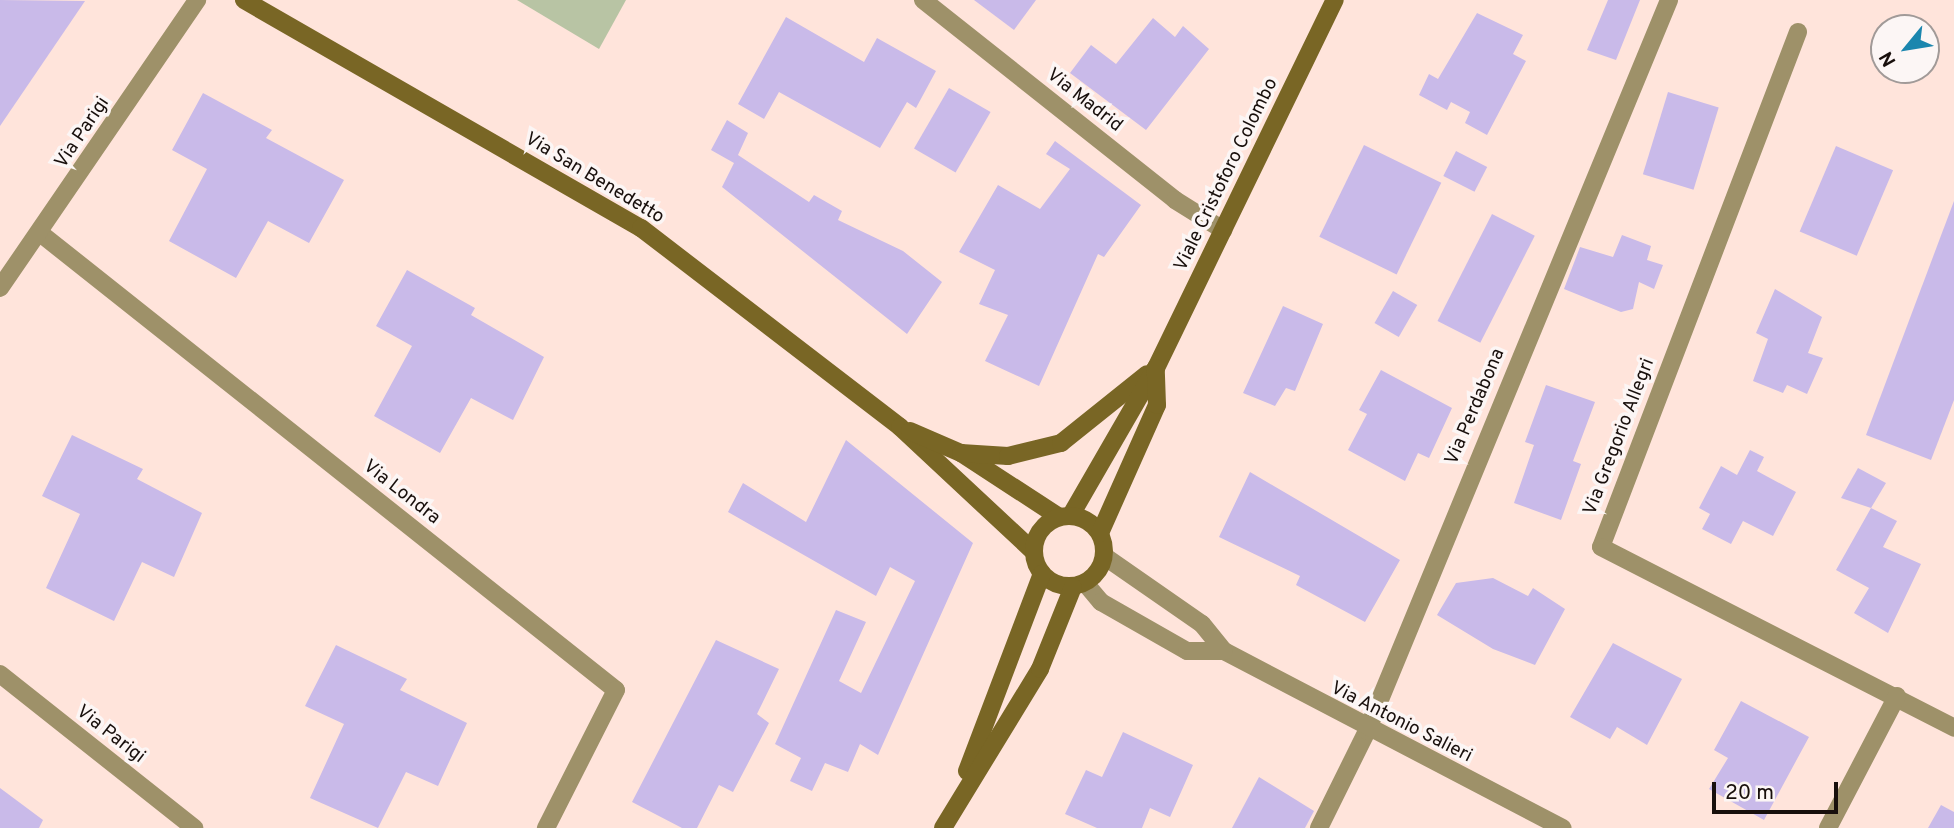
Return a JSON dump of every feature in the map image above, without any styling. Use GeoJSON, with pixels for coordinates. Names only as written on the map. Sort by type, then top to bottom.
{"type":"FeatureCollection","features":[{"type":"Feature","properties":{"kind":"main road","name":"Via San Benedetto"},"geometry":{"type":"LineString","coordinates":[[244,0],[641,228],[900,427],[1034,552]]}},
{"type":"Feature","properties":{"kind":"main road","name":"Viale Cristoforo Colombo"},"geometry":{"type":"LineString","coordinates":[[1065,516],[1156,368],[1335,0]]}},
{"type":"Feature","properties":{"kind":"main road","name":"Viale Cristoforo Colombo"},"geometry":{"type":"LineString","coordinates":[[961,453],[1008,456],[1061,443],[1156,368]]}},
{"type":"Feature","properties":{"kind":"main road","name":"Viale Cristoforo Colombo"},"geometry":{"type":"LineString","coordinates":[[1100,533],[1157,405],[1156,368]]}},
{"type":"Feature","properties":{"kind":"main road","name":"Via San Benedetto"},"geometry":{"type":"LineString","coordinates":[[900,427],[961,453],[1065,516]]}},
{"type":"Feature","properties":{"kind":"main road"},"geometry":{"type":"LineString","coordinates":[[943,828],[958,797],[1042,574],[1034,552],[1040,530],[1065,516],[1100,533],[1104,556],[1079,585],[1040,669],[958,797]]}},
{"type":"Feature","properties":{"kind":"main road"},"geometry":{"type":"LineString","coordinates":[[1042,574],[1079,585]]}},
{"type":"Feature","properties":{"kind":"street","name":"Via Parigi"},"geometry":{"type":"LineString","coordinates":[[0,288],[197,0]]}},
{"type":"Feature","properties":{"kind":"street","name":"Via Madrid"},"geometry":{"type":"LineString","coordinates":[[923,0],[1175,200],[1223,230]]}},
{"type":"Feature","properties":{"kind":"street","name":"Via Perdabona"},"geometry":{"type":"LineString","coordinates":[[1319,828],[1367,731],[1669,0]]}},
{"type":"Feature","properties":{"kind":"street","name":"Via Gregorio Allegri"},"geometry":{"type":"LineString","coordinates":[[1798,32],[1601,547],[1897,695],[1954,728]]}},
{"type":"Feature","properties":{"kind":"street","name":"Via Londra"},"geometry":{"type":"LineString","coordinates":[[40,233],[616,690],[546,828]]}},
{"type":"Feature","properties":{"kind":"street","name":"Via Antonio Salieri"},"geometry":{"type":"LineString","coordinates":[[1104,556],[1202,624],[1224,651],[1367,731],[1562,828]]}},
{"type":"Feature","properties":{"kind":"street","name":"Via Antonio Salieri"},"geometry":{"type":"LineString","coordinates":[[1079,585],[1101,602],[1187,651],[1224,651]]}},
{"type":"Feature","properties":{"kind":"street","name":"Via Parigi"},"geometry":{"type":"LineString","coordinates":[[0,674],[194,828]]}},
{"type":"Feature","properties":{"kind":"street"},"geometry":{"type":"LineString","coordinates":[[1828,828],[1897,695]]}},
{"type":"Feature","properties":{"kind":"green space"},"geometry":{"type":"Polygon","coordinates":[[[517,0],[626,0],[599,49],[517,0]]]}},
{"type":"Feature","properties":{"kind":"building"},"geometry":{"type":"Polygon","coordinates":[[[0,0],[85,1],[0,126],[0,0]]]}},
{"type":"Feature","properties":{"kind":"building"},"geometry":{"type":"Polygon","coordinates":[[[974,0],[1036,0],[1014,30],[974,0]]]}},
{"type":"Feature","properties":{"kind":"building"},"geometry":{"type":"Polygon","coordinates":[[[1608,0],[1640,0],[1616,60],[1587,50],[1608,0]]]}},
{"type":"Feature","properties":{"kind":"building"},"geometry":{"type":"Polygon","coordinates":[[[1477,13],[1523,35],[1513,54],[1526,61],[1487,135],[1465,123],[1470,112],[1451,102],[1447,110],[1419,95],[1429,74],[1438,79],[1477,13]]]}},
{"type":"Feature","properties":{"kind":"building"},"geometry":{"type":"Polygon","coordinates":[[[786,17],[864,62],[877,38],[936,71],[916,108],[907,102],[880,148],[779,92],[764,119],[738,104],[786,17]]]}},
{"type":"Feature","properties":{"kind":"building"},"geometry":{"type":"Polygon","coordinates":[[[1153,18],[1175,37],[1183,26],[1209,49],[1146,130],[1070,73],[1091,45],[1116,64],[1153,18]]]}},
{"type":"Feature","properties":{"kind":"building"},"geometry":{"type":"Polygon","coordinates":[[[949,88],[991,112],[956,173],[914,149],[949,88]]]}},
{"type":"Feature","properties":{"kind":"building"},"geometry":{"type":"Polygon","coordinates":[[[1668,92],[1719,107],[1694,190],[1643,174],[1668,92]]]}},
{"type":"Feature","properties":{"kind":"building"},"geometry":{"type":"Polygon","coordinates":[[[203,93],[272,130],[266,138],[344,180],[309,243],[268,221],[236,278],[169,241],[207,169],[172,150],[203,93]]]}},
{"type":"Feature","properties":{"kind":"building"},"geometry":{"type":"Polygon","coordinates":[[[727,120],[748,133],[738,155],[809,202],[814,195],[842,211],[838,220],[903,251],[942,282],[907,334],[722,187],[734,163],[711,150],[727,120]]]}},
{"type":"Feature","properties":{"kind":"building"},"geometry":{"type":"Polygon","coordinates":[[[1055,141],[1141,205],[1104,257],[1098,254],[1039,386],[985,361],[1008,315],[979,304],[995,270],[959,252],[998,185],[1040,209],[1070,169],[1046,154],[1055,141]]]}},
{"type":"Feature","properties":{"kind":"building"},"geometry":{"type":"Polygon","coordinates":[[[1364,145],[1441,183],[1397,274],[1319,237],[1364,145]]]}},
{"type":"Feature","properties":{"kind":"building"},"geometry":{"type":"Polygon","coordinates":[[[1836,146],[1893,170],[1857,256],[1800,232],[1836,146]]]}},
{"type":"Feature","properties":{"kind":"building"},"geometry":{"type":"Polygon","coordinates":[[[1456,151],[1487,167],[1474,192],[1443,176],[1456,151]]]}},
{"type":"Feature","properties":{"kind":"building"},"geometry":{"type":"Polygon","coordinates":[[[1954,201],[1954,400],[1931,460],[1866,435],[1954,201]]]}},
{"type":"Feature","properties":{"kind":"building"},"geometry":{"type":"Polygon","coordinates":[[[1492,214],[1535,236],[1480,343],[1438,321],[1492,214]]]}},
{"type":"Feature","properties":{"kind":"building"},"geometry":{"type":"Polygon","coordinates":[[[1622,235],[1651,246],[1647,260],[1663,265],[1654,289],[1639,282],[1633,309],[1621,312],[1564,289],[1580,247],[1613,257],[1622,235]]]}},
{"type":"Feature","properties":{"kind":"building"},"geometry":{"type":"Polygon","coordinates":[[[407,270],[475,308],[471,315],[544,357],[513,420],[471,398],[440,453],[374,416],[412,346],[376,326],[407,270]]]}},
{"type":"Feature","properties":{"kind":"building"},"geometry":{"type":"Polygon","coordinates":[[[1775,289],[1822,317],[1808,353],[1823,358],[1807,394],[1787,385],[1783,393],[1753,381],[1768,339],[1756,333],[1775,289]]]}},
{"type":"Feature","properties":{"kind":"building"},"geometry":{"type":"Polygon","coordinates":[[[1393,291],[1417,305],[1399,337],[1374,323],[1393,291]]]}},
{"type":"Feature","properties":{"kind":"building"},"geometry":{"type":"Polygon","coordinates":[[[1283,306],[1323,324],[1295,391],[1286,388],[1275,406],[1243,393],[1283,306]]]}},
{"type":"Feature","properties":{"kind":"building"},"geometry":{"type":"Polygon","coordinates":[[[1381,370],[1452,408],[1429,458],[1418,453],[1405,481],[1348,450],[1367,414],[1359,410],[1381,370]]]}},
{"type":"Feature","properties":{"kind":"building"},"geometry":{"type":"Polygon","coordinates":[[[1546,385],[1595,402],[1573,461],[1581,464],[1561,520],[1514,503],[1534,445],[1525,442],[1546,385]]]}},
{"type":"Feature","properties":{"kind":"building"},"geometry":{"type":"Polygon","coordinates":[[[72,435],[143,469],[137,479],[202,513],[174,577],[142,562],[114,621],[46,588],[80,514],[42,496],[72,435]]]}},
{"type":"Feature","properties":{"kind":"building"},"geometry":{"type":"Polygon","coordinates":[[[846,440],[973,543],[878,755],[860,744],[848,772],[825,763],[812,791],[790,781],[801,758],[775,744],[836,610],[866,622],[839,681],[861,693],[915,581],[890,567],[876,596],[728,512],[743,483],[806,522],[846,440]]]}},
{"type":"Feature","properties":{"kind":"building"},"geometry":{"type":"Polygon","coordinates":[[[1750,450],[1764,457],[1757,471],[1796,492],[1773,536],[1743,521],[1731,544],[1702,529],[1710,514],[1699,508],[1721,466],[1737,475],[1750,450]]]}},
{"type":"Feature","properties":{"kind":"building"},"geometry":{"type":"Polygon","coordinates":[[[1858,468],[1886,483],[1871,508],[1841,498],[1858,468]]]}},
{"type":"Feature","properties":{"kind":"building"},"geometry":{"type":"Polygon","coordinates":[[[1250,472],[1400,560],[1365,622],[1296,585],[1300,576],[1219,537],[1250,472]]]}},
{"type":"Feature","properties":{"kind":"building"},"geometry":{"type":"Polygon","coordinates":[[[1871,508],[1897,521],[1883,547],[1921,564],[1888,633],[1854,613],[1869,588],[1836,570],[1871,508]]]}},
{"type":"Feature","properties":{"kind":"building"},"geometry":{"type":"Polygon","coordinates":[[[1493,578],[1528,596],[1533,588],[1565,609],[1535,665],[1493,649],[1437,615],[1456,583],[1493,578]]]}},
{"type":"Feature","properties":{"kind":"building"},"geometry":{"type":"Polygon","coordinates":[[[716,640],[779,669],[757,714],[769,723],[733,792],[719,785],[697,828],[682,828],[632,802],[716,640]]]}},
{"type":"Feature","properties":{"kind":"building"},"geometry":{"type":"Polygon","coordinates":[[[1613,643],[1682,679],[1647,745],[1617,727],[1610,739],[1570,717],[1613,643]]]}},
{"type":"Feature","properties":{"kind":"building"},"geometry":{"type":"Polygon","coordinates":[[[336,645],[407,679],[400,690],[467,723],[438,786],[406,772],[378,828],[310,798],[344,724],[305,706],[336,645]]]}},
{"type":"Feature","properties":{"kind":"building"},"geometry":{"type":"Polygon","coordinates":[[[1741,701],[1809,737],[1764,820],[1709,789],[1728,758],[1714,750],[1741,701]]]}},
{"type":"Feature","properties":{"kind":"building"},"geometry":{"type":"Polygon","coordinates":[[[1123,732],[1193,765],[1170,817],[1150,808],[1142,828],[1097,828],[1065,814],[1086,770],[1102,777],[1123,732]]]}},
{"type":"Feature","properties":{"kind":"building"},"geometry":{"type":"Polygon","coordinates":[[[1259,777],[1314,811],[1305,828],[1232,828],[1259,777]]]}},
{"type":"Feature","properties":{"kind":"building"},"geometry":{"type":"Polygon","coordinates":[[[0,788],[43,820],[39,828],[0,828],[0,788]]]}},
{"type":"Feature","properties":{"kind":"building"},"geometry":{"type":"Polygon","coordinates":[[[1941,805],[1954,812],[1954,828],[1928,828],[1941,805]]]}}]}
